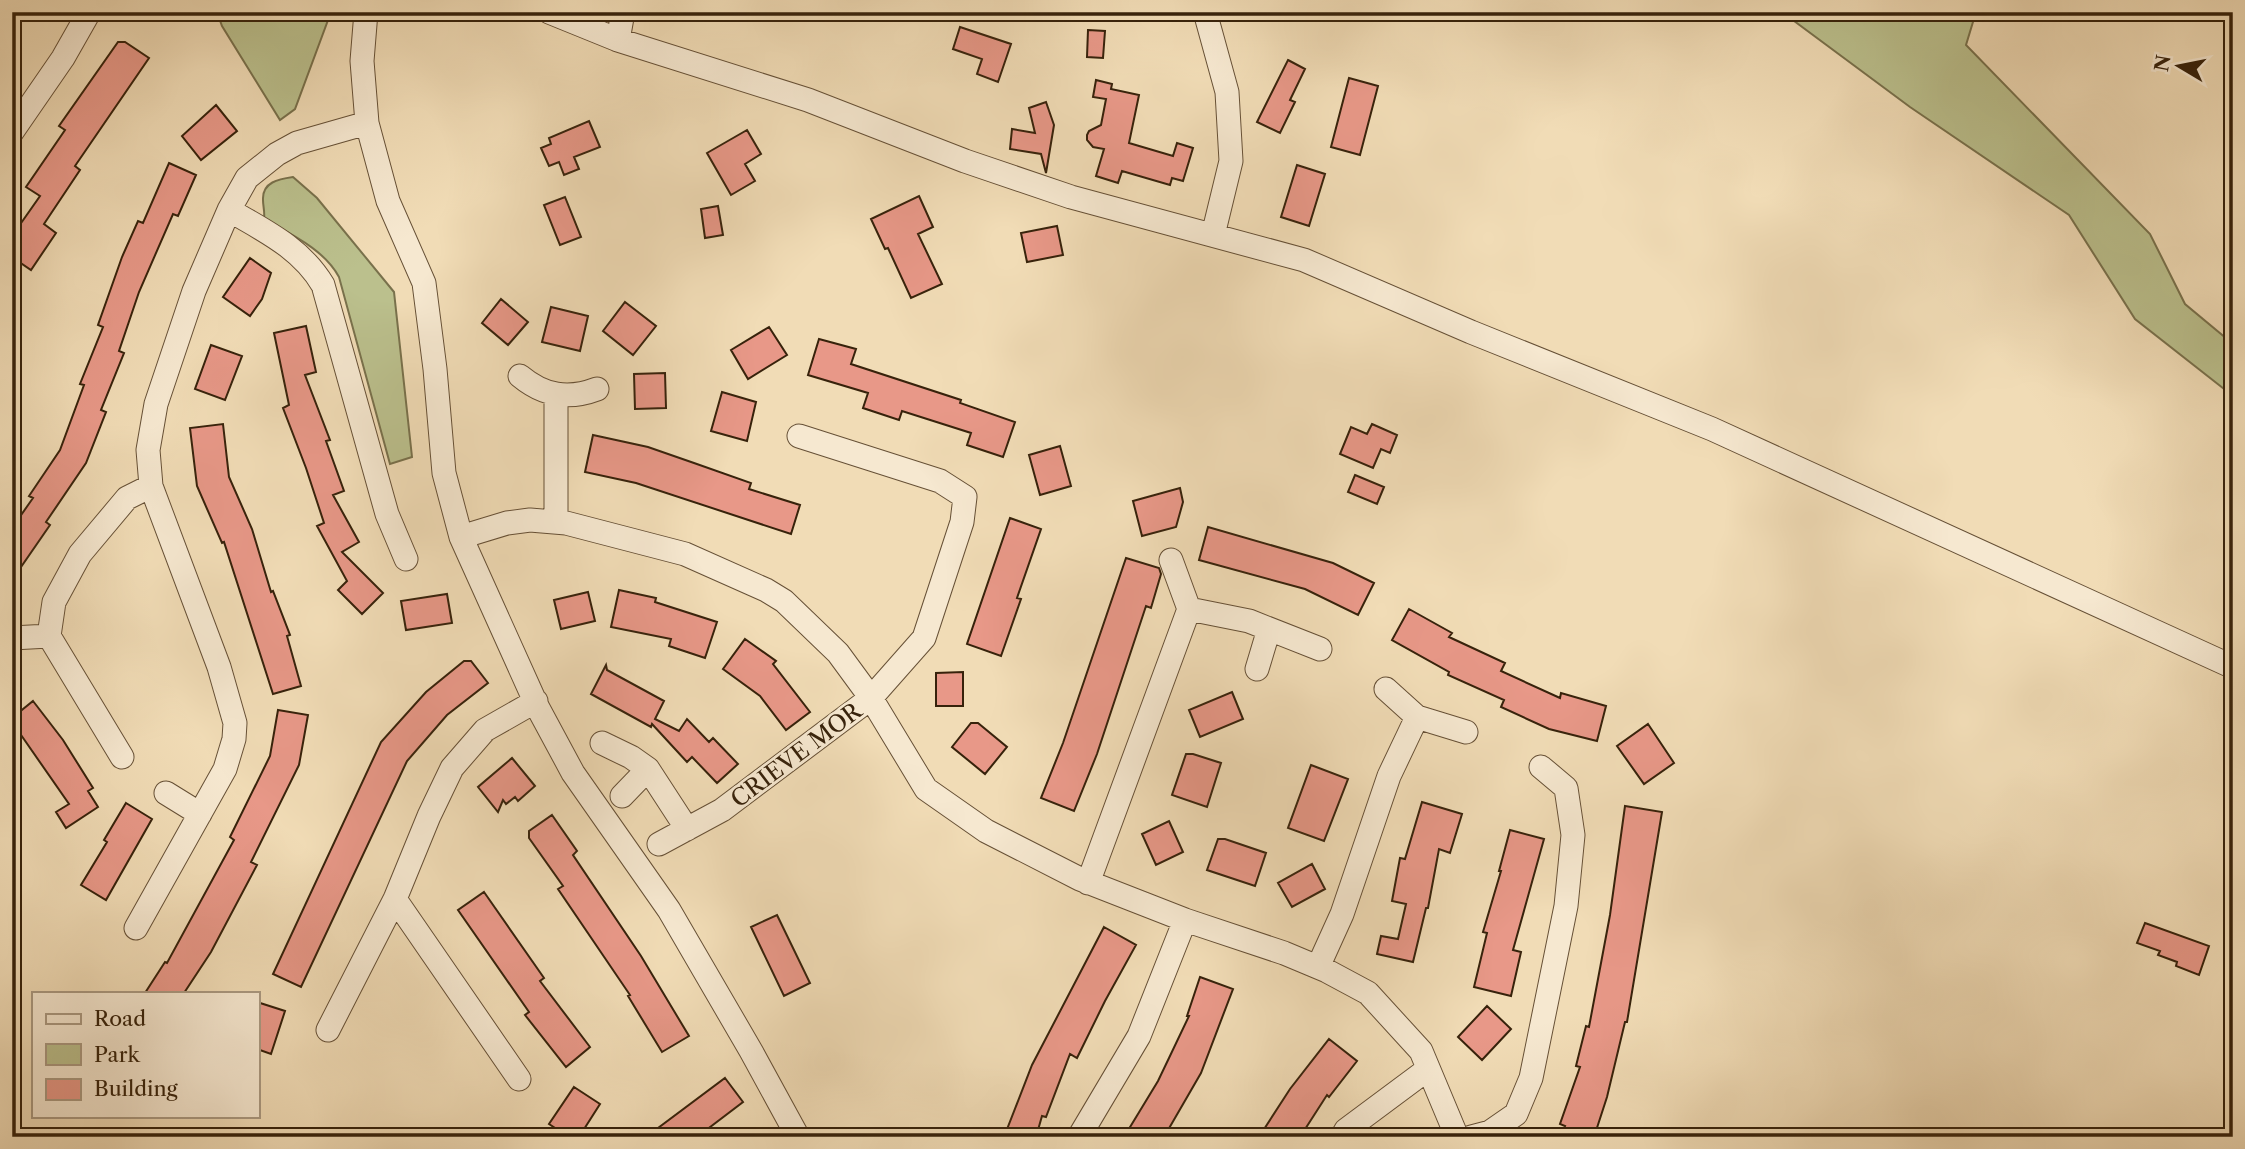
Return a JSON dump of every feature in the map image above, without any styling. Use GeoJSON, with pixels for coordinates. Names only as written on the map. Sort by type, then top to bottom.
{"type":"FeatureCollection","features":[{"type":"Feature","properties":{"kind":"street"},"geometry":{"type":"LineString","coordinates":[[366,12],[362,61],[367,123],[388,201],[424,283],[444,473],[461,537],[536,701],[573,773],[675,920],[751,1051],[788,1133]]}},
{"type":"Feature","properties":{"kind":"street"},"geometry":{"type":"LineString","coordinates":[[549,12],[618,40],[808,100],[1071,197],[1304,260],[1471,332],[1712,429],[2233,667]]}},
{"type":"Feature","properties":{"kind":"street"},"geometry":{"type":"LineString","coordinates":[[618,40],[623,12]]}},
{"type":"Feature","properties":{"kind":"street"},"geometry":{"type":"LineString","coordinates":[[1205,12],[1227,92],[1231,161],[1213,235]]}},
{"type":"Feature","properties":{"kind":"street"},"geometry":{"type":"LineString","coordinates":[[12,132],[63,58],[88,14]]}},
{"type":"Feature","properties":{"kind":"street"},"geometry":{"type":"LineString","coordinates":[[136,928],[225,769],[234,738],[235,723],[219,667],[151,486],[148,450],[156,404],[194,292],[229,210],[247,178],[277,154],[297,143],[367,123]]}},
{"type":"Feature","properties":{"kind":"street"},"geometry":{"type":"LineString","coordinates":[[229,210],[284,241],[314,269],[323,285],[387,514],[406,559]]}},
{"type":"Feature","properties":{"kind":"street"},"geometry":{"type":"LineString","coordinates":[[520,376],[536,387],[556,395],[584,394],[597,389]]}},
{"type":"Feature","properties":{"kind":"street"},"geometry":{"type":"LineString","coordinates":[[556,395],[556,521]]}},
{"type":"Feature","properties":{"kind":"street"},"geometry":{"type":"LineString","coordinates":[[799,436],[940,481],[965,497],[962,522],[924,638],[871,698],[926,789],[986,831],[1088,883],[1318,967],[1368,993],[1421,1051],[1457,1137]]}},
{"type":"Feature","properties":{"kind":"street"},"geometry":{"type":"LineString","coordinates":[[122,757],[49,636],[54,603],[80,554],[127,498],[151,486]]}},
{"type":"Feature","properties":{"kind":"street","name":"CRIEVE MOR"},"geometry":{"type":"LineString","coordinates":[[461,537],[508,523],[556,521],[685,554],[755,584],[783,601],[838,653],[871,698],[722,810],[659,844]]}},
{"type":"Feature","properties":{"kind":"street"},"geometry":{"type":"LineString","coordinates":[[1088,883],[1189,609],[1171,560]]}},
{"type":"Feature","properties":{"kind":"street"},"geometry":{"type":"LineString","coordinates":[[1189,609],[1249,621],[1320,649]]}},
{"type":"Feature","properties":{"kind":"street"},"geometry":{"type":"LineString","coordinates":[[1256,669],[1269,629]]}},
{"type":"Feature","properties":{"kind":"street"},"geometry":{"type":"LineString","coordinates":[[12,638],[49,636]]}},
{"type":"Feature","properties":{"kind":"street"},"geometry":{"type":"LineString","coordinates":[[1386,689],[1418,717],[1466,732]]}},
{"type":"Feature","properties":{"kind":"street"},"geometry":{"type":"LineString","coordinates":[[328,1030],[395,899],[452,768],[485,730],[536,701]]}},
{"type":"Feature","properties":{"kind":"street"},"geometry":{"type":"LineString","coordinates":[[1318,967],[1342,914],[1389,776],[1418,717]]}},
{"type":"Feature","properties":{"kind":"street"},"geometry":{"type":"LineString","coordinates":[[602,743],[648,769],[687,829]]}},
{"type":"Feature","properties":{"kind":"street"},"geometry":{"type":"LineString","coordinates":[[1471,1137],[1490,1132],[1516,1114],[1531,1078],[1566,906],[1573,835],[1566,788],[1541,767]]}},
{"type":"Feature","properties":{"kind":"street"},"geometry":{"type":"LineString","coordinates":[[622,796],[648,769]]}},
{"type":"Feature","properties":{"kind":"street"},"geometry":{"type":"LineString","coordinates":[[166,793],[200,814]]}},
{"type":"Feature","properties":{"kind":"street"},"geometry":{"type":"LineString","coordinates":[[395,899],[519,1079]]}},
{"type":"Feature","properties":{"kind":"street"},"geometry":{"type":"LineString","coordinates":[[1079,1137],[1139,1036],[1185,920]]}},
{"type":"Feature","properties":{"kind":"street"},"geometry":{"type":"LineString","coordinates":[[1342,1137],[1346,1130],[1428,1069]]}},
{"type":"Feature","properties":{"kind":"green space"},"geometry":{"type":"Polygon","coordinates":[[[217,12],[331,12],[295,109],[280,120],[222,26],[217,12]]]}},
{"type":"Feature","properties":{"kind":"green space"},"geometry":{"type":"Polygon","coordinates":[[[1782,12],[1976,12],[1966,45],[2150,234],[2185,304],[2233,344],[2233,396],[2135,319],[2069,215],[1910,107],[1782,12]]]}},
{"type":"Feature","properties":{"kind":"green space"},"geometry":{"type":"Polygon","coordinates":[[[293,177],[317,198],[394,292],[412,457],[390,464],[339,277],[333,267],[316,250],[264,219],[265,189],[277,180],[293,177]]]}},
{"type":"Feature","properties":{"kind":"building"},"geometry":{"type":"Polygon","coordinates":[[[960,27],[1011,44],[998,82],[977,74],[982,59],[953,49],[960,27]]]}},
{"type":"Feature","properties":{"kind":"building"},"geometry":{"type":"Polygon","coordinates":[[[1088,30],[1105,31],[1103,58],[1087,57],[1088,30]]]}},
{"type":"Feature","properties":{"kind":"building"},"geometry":{"type":"Polygon","coordinates":[[[118,42],[125,42],[149,58],[75,166],[80,170],[44,224],[56,233],[31,270],[12,257],[12,236],[40,196],[26,187],[65,130],[59,126],[118,42]]]}},
{"type":"Feature","properties":{"kind":"building"},"geometry":{"type":"Polygon","coordinates":[[[1288,60],[1305,69],[1290,100],[1295,102],[1280,133],[1257,122],[1288,60]]]}},
{"type":"Feature","properties":{"kind":"building"},"geometry":{"type":"Polygon","coordinates":[[[1349,78],[1378,86],[1360,155],[1331,147],[1349,78]]]}},
{"type":"Feature","properties":{"kind":"building"},"geometry":{"type":"Polygon","coordinates":[[[1096,80],[1112,84],[1111,89],[1139,95],[1129,143],[1173,156],[1177,143],[1193,148],[1183,181],[1172,178],[1170,185],[1122,171],[1118,183],[1096,176],[1104,149],[1093,147],[1087,140],[1087,135],[1101,125],[1106,99],[1093,97],[1096,80]]]}},
{"type":"Feature","properties":{"kind":"building"},"geometry":{"type":"Polygon","coordinates":[[[1046,102],[1054,125],[1046,173],[1041,154],[1010,149],[1012,129],[1035,133],[1029,108],[1046,102]]]}},
{"type":"Feature","properties":{"kind":"building"},"geometry":{"type":"Polygon","coordinates":[[[216,105],[237,131],[201,160],[182,136],[216,105]]]}},
{"type":"Feature","properties":{"kind":"building"},"geometry":{"type":"Polygon","coordinates":[[[589,121],[600,147],[574,157],[579,169],[564,175],[559,162],[549,166],[541,148],[551,144],[549,138],[589,121]]]}},
{"type":"Feature","properties":{"kind":"building"},"geometry":{"type":"Polygon","coordinates":[[[747,130],[761,154],[745,164],[755,181],[731,195],[707,153],[747,130]]]}},
{"type":"Feature","properties":{"kind":"building"},"geometry":{"type":"Polygon","coordinates":[[[169,163],[196,175],[178,216],[173,214],[139,292],[119,351],[124,353],[101,410],[106,412],[86,463],[46,522],[50,525],[12,580],[12,528],[33,498],[29,496],[60,450],[84,385],[80,384],[103,327],[98,325],[122,257],[138,221],[143,223],[169,163]]]}},
{"type":"Feature","properties":{"kind":"building"},"geometry":{"type":"Polygon","coordinates":[[[1297,165],[1325,174],[1309,226],[1281,217],[1297,165]]]}},
{"type":"Feature","properties":{"kind":"building"},"geometry":{"type":"Polygon","coordinates":[[[919,196],[933,227],[918,234],[942,284],[911,298],[871,219],[919,196]]]}},
{"type":"Feature","properties":{"kind":"building"},"geometry":{"type":"Polygon","coordinates":[[[565,197],[581,237],[560,245],[544,205],[565,197]]]}},
{"type":"Feature","properties":{"kind":"building"},"geometry":{"type":"Polygon","coordinates":[[[718,206],[723,235],[705,238],[701,209],[718,206]]]}},
{"type":"Feature","properties":{"kind":"building"},"geometry":{"type":"Polygon","coordinates":[[[1057,226],[1063,255],[1027,262],[1021,233],[1057,226]]]}},
{"type":"Feature","properties":{"kind":"building"},"geometry":{"type":"Polygon","coordinates":[[[250,258],[271,273],[262,299],[250,316],[223,297],[250,258]]]}},
{"type":"Feature","properties":{"kind":"building"},"geometry":{"type":"Polygon","coordinates":[[[501,299],[528,322],[508,345],[482,323],[501,299]]]}},
{"type":"Feature","properties":{"kind":"building"},"geometry":{"type":"Polygon","coordinates":[[[625,302],[656,326],[633,355],[603,331],[625,302]]]}},
{"type":"Feature","properties":{"kind":"building"},"geometry":{"type":"Polygon","coordinates":[[[551,307],[588,316],[580,351],[542,342],[551,307]]]}},
{"type":"Feature","properties":{"kind":"building"},"geometry":{"type":"Polygon","coordinates":[[[306,326],[316,372],[305,375],[330,440],[326,441],[344,491],[333,495],[359,542],[342,552],[383,593],[362,614],[338,590],[347,581],[317,526],[324,523],[283,408],[289,405],[274,333],[306,326]]]}},
{"type":"Feature","properties":{"kind":"building"},"geometry":{"type":"Polygon","coordinates":[[[769,327],[787,355],[748,379],[731,350],[769,327]]]}},
{"type":"Feature","properties":{"kind":"building"},"geometry":{"type":"Polygon","coordinates":[[[819,339],[856,349],[851,364],[961,400],[960,403],[1015,422],[1003,457],[967,445],[971,433],[902,411],[899,420],[863,408],[868,393],[808,375],[819,339]]]}},
{"type":"Feature","properties":{"kind":"building"},"geometry":{"type":"Polygon","coordinates":[[[211,345],[242,356],[225,400],[195,389],[211,345]]]}},
{"type":"Feature","properties":{"kind":"building"},"geometry":{"type":"Polygon","coordinates":[[[665,373],[666,408],[635,409],[634,374],[665,373]]]}},
{"type":"Feature","properties":{"kind":"building"},"geometry":{"type":"Polygon","coordinates":[[[722,392],[756,402],[747,441],[711,431],[722,392]]]}},
{"type":"Feature","properties":{"kind":"building"},"geometry":{"type":"Polygon","coordinates":[[[223,424],[229,477],[252,529],[271,592],[273,591],[290,635],[287,636],[301,686],[273,694],[224,542],[222,543],[197,486],[190,428],[223,424]]]}},
{"type":"Feature","properties":{"kind":"building"},"geometry":{"type":"Polygon","coordinates":[[[1372,424],[1397,435],[1390,453],[1381,449],[1373,468],[1340,454],[1351,427],[1367,434],[1372,424]]]}},
{"type":"Feature","properties":{"kind":"building"},"geometry":{"type":"Polygon","coordinates":[[[593,435],[648,447],[751,483],[749,489],[800,505],[791,534],[636,483],[585,472],[593,435]]]}},
{"type":"Feature","properties":{"kind":"building"},"geometry":{"type":"Polygon","coordinates":[[[1060,446],[1071,486],[1040,495],[1029,455],[1060,446]]]}},
{"type":"Feature","properties":{"kind":"building"},"geometry":{"type":"Polygon","coordinates":[[[1355,475],[1384,487],[1377,504],[1348,492],[1355,475]]]}},
{"type":"Feature","properties":{"kind":"building"},"geometry":{"type":"Polygon","coordinates":[[[1180,488],[1183,502],[1176,527],[1142,536],[1133,501],[1180,488]]]}},
{"type":"Feature","properties":{"kind":"building"},"geometry":{"type":"Polygon","coordinates":[[[1010,518],[1041,529],[1017,598],[1021,599],[1001,656],[967,644],[1010,518]]]}},
{"type":"Feature","properties":{"kind":"building"},"geometry":{"type":"Polygon","coordinates":[[[1208,527],[1333,563],[1374,583],[1358,615],[1305,589],[1199,560],[1208,527]]]}},
{"type":"Feature","properties":{"kind":"building"},"geometry":{"type":"Polygon","coordinates":[[[1126,558],[1159,568],[1161,574],[1151,608],[1146,606],[1097,754],[1074,811],[1041,798],[1063,743],[1126,558]]]}},
{"type":"Feature","properties":{"kind":"building"},"geometry":{"type":"Polygon","coordinates":[[[619,590],[656,598],[655,602],[717,622],[705,658],[669,646],[671,639],[611,627],[619,590]]]}},
{"type":"Feature","properties":{"kind":"building"},"geometry":{"type":"Polygon","coordinates":[[[588,592],[595,621],[561,629],[554,600],[588,592]]]}},
{"type":"Feature","properties":{"kind":"building"},"geometry":{"type":"Polygon","coordinates":[[[447,594],[452,623],[406,630],[401,601],[447,594]]]}},
{"type":"Feature","properties":{"kind":"building"},"geometry":{"type":"Polygon","coordinates":[[[1409,609],[1452,633],[1449,637],[1505,663],[1501,671],[1560,698],[1561,693],[1606,706],[1597,741],[1549,729],[1501,707],[1504,700],[1448,675],[1449,672],[1392,640],[1409,609]]]}},
{"type":"Feature","properties":{"kind":"building"},"geometry":{"type":"Polygon","coordinates":[[[745,639],[776,661],[773,664],[810,712],[786,730],[760,696],[723,669],[745,639]]]}},
{"type":"Feature","properties":{"kind":"building"},"geometry":{"type":"Polygon","coordinates":[[[464,661],[471,661],[488,683],[447,715],[407,761],[301,987],[273,974],[381,742],[426,692],[464,661]]]}},
{"type":"Feature","properties":{"kind":"building"},"geometry":{"type":"Polygon","coordinates":[[[606,665],[607,670],[664,701],[655,719],[679,731],[687,719],[709,742],[713,738],[738,764],[717,783],[692,757],[687,762],[652,724],[651,727],[591,694],[606,665]]]}},
{"type":"Feature","properties":{"kind":"building"},"geometry":{"type":"Polygon","coordinates":[[[963,672],[963,706],[936,706],[936,673],[963,672]]]}},
{"type":"Feature","properties":{"kind":"building"},"geometry":{"type":"Polygon","coordinates":[[[1232,692],[1243,719],[1200,737],[1189,710],[1232,692]]]}},
{"type":"Feature","properties":{"kind":"building"},"geometry":{"type":"Polygon","coordinates":[[[33,701],[63,740],[93,788],[88,791],[98,807],[66,828],[56,812],[69,804],[12,722],[12,718],[33,701]]]}},
{"type":"Feature","properties":{"kind":"building"},"geometry":{"type":"Polygon","coordinates":[[[278,710],[308,715],[299,765],[251,862],[257,865],[211,952],[185,992],[146,992],[165,962],[167,963],[234,840],[230,837],[270,756],[278,710]]]}},
{"type":"Feature","properties":{"kind":"building"},"geometry":{"type":"Polygon","coordinates":[[[971,723],[978,723],[1007,747],[985,774],[952,747],[971,723]]]}},
{"type":"Feature","properties":{"kind":"building"},"geometry":{"type":"Polygon","coordinates":[[[1648,724],[1674,763],[1644,784],[1617,746],[1648,724]]]}},
{"type":"Feature","properties":{"kind":"building"},"geometry":{"type":"Polygon","coordinates":[[[1186,754],[1221,763],[1207,807],[1172,795],[1186,754]]]}},
{"type":"Feature","properties":{"kind":"building"},"geometry":{"type":"Polygon","coordinates":[[[512,758],[535,786],[518,801],[515,797],[506,804],[503,800],[498,812],[478,787],[512,758]]]}},
{"type":"Feature","properties":{"kind":"building"},"geometry":{"type":"Polygon","coordinates":[[[1311,765],[1348,779],[1324,841],[1288,828],[1311,765]]]}},
{"type":"Feature","properties":{"kind":"building"},"geometry":{"type":"Polygon","coordinates":[[[1422,802],[1462,814],[1450,853],[1439,849],[1428,908],[1413,962],[1377,954],[1381,936],[1398,939],[1406,904],[1392,901],[1400,858],[1405,859],[1422,802]]]}},
{"type":"Feature","properties":{"kind":"building"},"geometry":{"type":"Polygon","coordinates":[[[126,803],[152,819],[106,900],[81,885],[107,842],[104,840],[126,803]]]}},
{"type":"Feature","properties":{"kind":"building"},"geometry":{"type":"Polygon","coordinates":[[[1625,806],[1662,812],[1627,1022],[1594,1137],[1559,1137],[1565,1126],[1560,1124],[1580,1067],[1576,1066],[1586,1026],[1589,1027],[1610,915],[1625,806]]]}},
{"type":"Feature","properties":{"kind":"building"},"geometry":{"type":"Polygon","coordinates":[[[552,815],[577,851],[573,855],[641,956],[689,1036],[662,1052],[628,996],[630,995],[558,889],[563,886],[529,838],[529,831],[552,815]]]}},
{"type":"Feature","properties":{"kind":"building"},"geometry":{"type":"Polygon","coordinates":[[[1169,821],[1183,852],[1156,865],[1142,834],[1169,821]]]}},
{"type":"Feature","properties":{"kind":"building"},"geometry":{"type":"Polygon","coordinates":[[[1510,830],[1544,839],[1513,950],[1521,952],[1511,996],[1474,987],[1487,933],[1483,932],[1510,830]]]}},
{"type":"Feature","properties":{"kind":"building"},"geometry":{"type":"Polygon","coordinates":[[[1218,839],[1266,853],[1255,886],[1207,870],[1218,839]]]}},
{"type":"Feature","properties":{"kind":"building"},"geometry":{"type":"Polygon","coordinates":[[[1312,864],[1325,889],[1292,907],[1278,883],[1312,864]]]}},
{"type":"Feature","properties":{"kind":"building"},"geometry":{"type":"Polygon","coordinates":[[[484,892],[544,978],[540,981],[590,1047],[566,1067],[525,1015],[529,1012],[458,910],[484,892]]]}},
{"type":"Feature","properties":{"kind":"building"},"geometry":{"type":"Polygon","coordinates":[[[777,915],[810,983],[784,996],[751,927],[777,915]]]}},
{"type":"Feature","properties":{"kind":"building"},"geometry":{"type":"Polygon","coordinates":[[[2145,923],[2209,946],[2199,975],[2158,955],[2160,951],[2137,943],[2145,923]]]}},
{"type":"Feature","properties":{"kind":"building"},"geometry":{"type":"Polygon","coordinates":[[[1104,927],[1136,945],[1077,1058],[1070,1054],[1046,1117],[1042,1116],[1036,1137],[1004,1137],[1032,1065],[1104,927]]]}},
{"type":"Feature","properties":{"kind":"building"},"geometry":{"type":"Polygon","coordinates":[[[1200,977],[1233,989],[1201,1073],[1164,1137],[1124,1137],[1158,1081],[1189,1016],[1200,977]]]}},
{"type":"Feature","properties":{"kind":"building"},"geometry":{"type":"Polygon","coordinates":[[[259,1003],[285,1011],[271,1054],[259,1050],[259,1003]]]}},
{"type":"Feature","properties":{"kind":"building"},"geometry":{"type":"Polygon","coordinates":[[[1487,1006],[1511,1029],[1482,1060],[1458,1037],[1487,1006]]]}},
{"type":"Feature","properties":{"kind":"building"},"geometry":{"type":"Polygon","coordinates":[[[1329,1039],[1357,1061],[1329,1097],[1327,1095],[1300,1137],[1259,1137],[1290,1089],[1329,1039]]]}},
{"type":"Feature","properties":{"kind":"building"},"geometry":{"type":"Polygon","coordinates":[[[725,1078],[743,1102],[697,1137],[646,1137],[725,1078]]]}},
{"type":"Feature","properties":{"kind":"building"},"geometry":{"type":"Polygon","coordinates":[[[574,1087],[600,1104],[579,1137],[569,1137],[549,1124],[574,1087]]]}}]}
